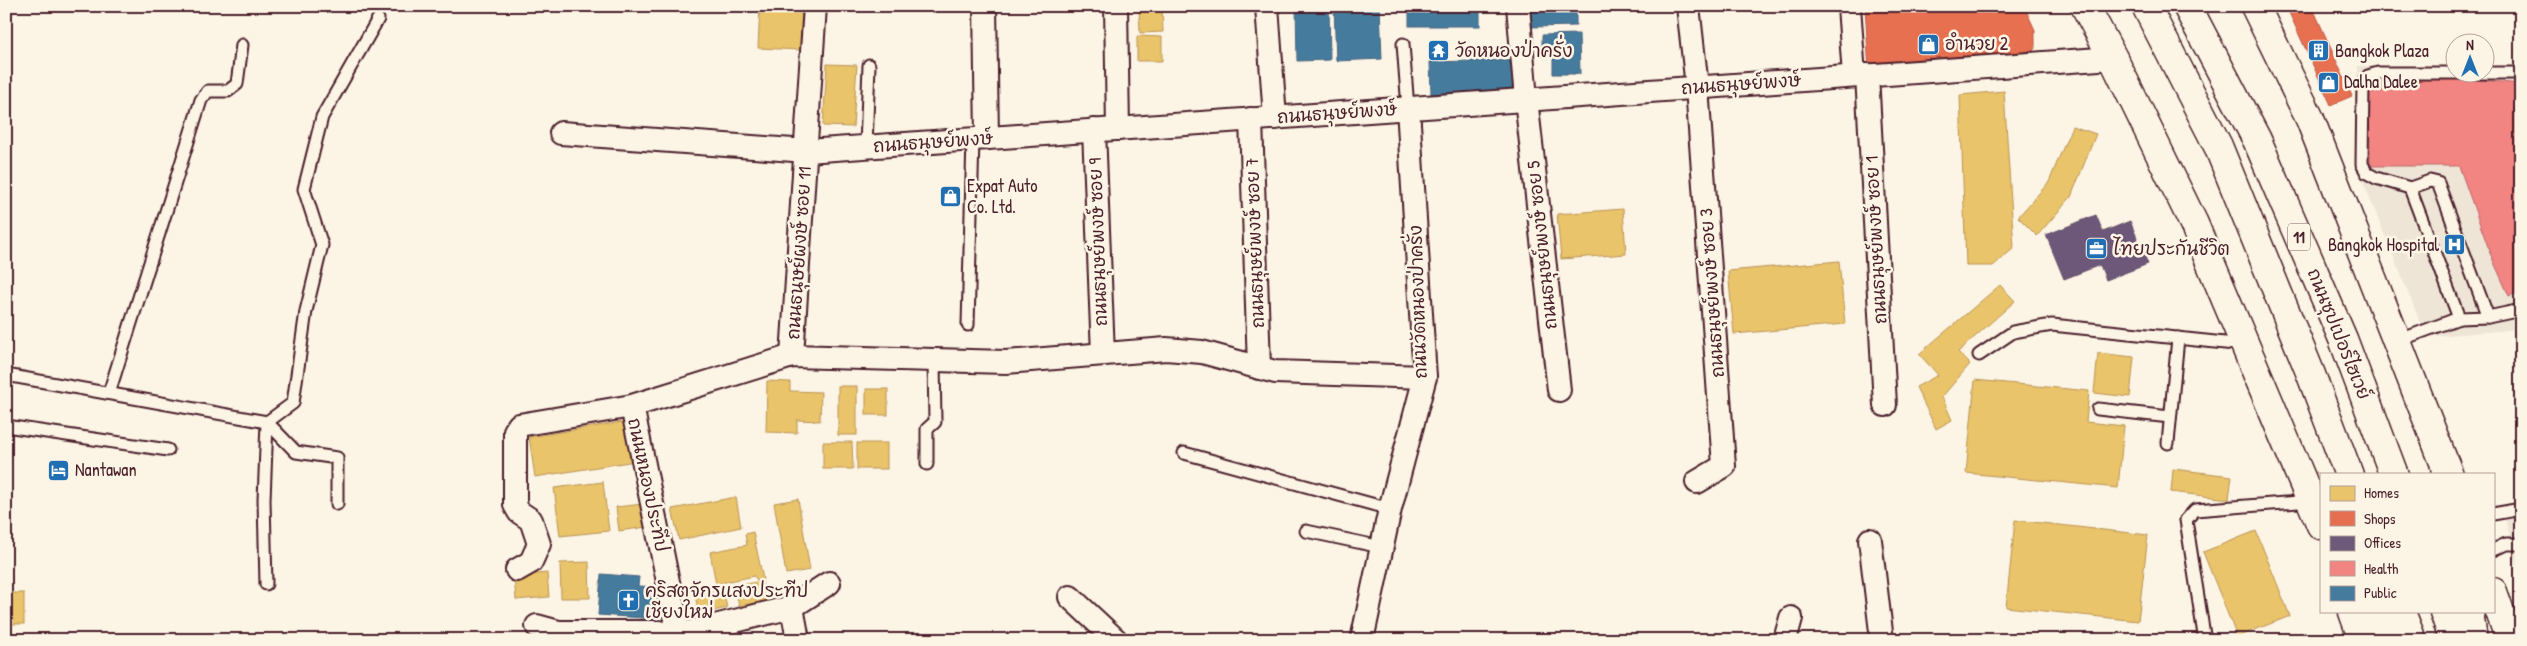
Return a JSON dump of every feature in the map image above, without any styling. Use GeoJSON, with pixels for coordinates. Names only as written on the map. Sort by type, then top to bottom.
{"type":"FeatureCollection","features":[{"type":"Feature","properties":{"kind":"main road"},"geometry":{"type":"LineString","coordinates":[[2085,6],[2113,58],[2194,224],[2318,518]]}},
{"type":"Feature","properties":{"kind":"main road","name":"11"},"geometry":{"type":"LineString","coordinates":[[2146,6],[2218,146],[2310,372],[2348,473]]}},
{"type":"Feature","properties":{"kind":"main road","name":"ถนนซุปเปอร์ไฮเวย์"},"geometry":{"type":"LineString","coordinates":[[2186,6],[2257,140],[2342,339],[2393,473]]}},
{"type":"Feature","properties":{"kind":"main road"},"geometry":{"type":"LineString","coordinates":[[2255,6],[2310,119],[2447,472]]}},
{"type":"Feature","properties":{"kind":"main road"},"geometry":{"type":"LineString","coordinates":[[2494,595],[2510,640]]}},
{"type":"Feature","properties":{"kind":"main road"},"geometry":{"type":"LineString","coordinates":[[2354,614],[2363,640]]}},
{"type":"Feature","properties":{"kind":"main road"},"geometry":{"type":"LineString","coordinates":[[2376,614],[2392,640]]}},
{"type":"Feature","properties":{"kind":"main road"},"geometry":{"type":"LineString","coordinates":[[2403,614],[2412,640]]}},
{"type":"Feature","properties":{"kind":"main road"},"geometry":{"type":"LineString","coordinates":[[2445,614],[2454,640]]}},
{"type":"Feature","properties":{"kind":"main road"},"geometry":{"type":"LineString","coordinates":[[2469,614],[2473,640]]}},
{"type":"Feature","properties":{"kind":"street","name":"ถนนธนุษย์ผงษ์ ซอย 11"},"geometry":{"type":"LineString","coordinates":[[792,356],[807,151],[815,6]]}},
{"type":"Feature","properties":{"kind":"street"},"geometry":{"type":"LineString","coordinates":[[980,138],[985,6]]}},
{"type":"Feature","properties":{"kind":"street"},"geometry":{"type":"LineString","coordinates":[[1116,6],[1118,128]]}},
{"type":"Feature","properties":{"kind":"street"},"geometry":{"type":"LineString","coordinates":[[1267,6],[1275,118]]}},
{"type":"Feature","properties":{"kind":"street","name":"ถนนธนุษย์พงษ์ ซอย 5"},"geometry":{"type":"LineString","coordinates":[[1518,6],[1526,99],[1559,390]]}},
{"type":"Feature","properties":{"kind":"street"},"geometry":{"type":"LineString","coordinates":[[1688,6],[1697,87]]}},
{"type":"Feature","properties":{"kind":"street","name":"ถนนธนุษย์พงษ์ ซอย 1"},"geometry":{"type":"LineString","coordinates":[[1850,6],[1861,76],[1885,405]]}},
{"type":"Feature","properties":{"kind":"street","name":"ถนนธนุษย์พงษ์"},"geometry":{"type":"LineString","coordinates":[[561,133],[807,151],[2113,58]]}},
{"type":"Feature","properties":{"kind":"street","name":"ถนนธนุษย์พงษ์ ซอย 3"},"geometry":{"type":"LineString","coordinates":[[1697,87],[1724,466],[1697,482]]}},
{"type":"Feature","properties":{"kind":"street","name":"ถนนวัดหนองป่าครั่ง"},"geometry":{"type":"LineString","coordinates":[[1362,640],[1390,509],[1422,387],[1408,108]]}},
{"type":"Feature","properties":{"kind":"street","name":"ถนนธนุษย์พงษ์ ซอย 7"},"geometry":{"type":"LineString","coordinates":[[1251,119],[1259,368]]}},
{"type":"Feature","properties":{"kind":"street","name":"ถนนธนุษย์พงษ์ ซอย 9"},"geometry":{"type":"LineString","coordinates":[[1094,130],[1103,354]]}},
{"type":"Feature","properties":{"kind":"street","name":"ถนนหนองประทีป"},"geometry":{"type":"LineString","coordinates":[[679,637],[632,406],[792,356],[1006,362],[1166,349],[1202,352],[1275,372],[1422,387]]}},
{"type":"Feature","properties":{"kind":"street"},"geometry":{"type":"LineString","coordinates":[[517,570],[531,562],[539,544],[531,520],[519,512],[515,505],[517,427],[519,425],[632,406]]}},
{"type":"Feature","properties":{"kind":"street"},"geometry":{"type":"LineString","coordinates":[[1870,540],[1882,640]]}},
{"type":"Feature","properties":{"kind":"street"},"geometry":{"type":"LineString","coordinates":[[537,626],[559,632],[658,632],[679,637],[792,607],[829,583]]}},
{"type":"Feature","properties":{"kind":"street"},"geometry":{"type":"LineString","coordinates":[[1070,597],[1116,640]]}},
{"type":"Feature","properties":{"kind":"street"},"geometry":{"type":"LineString","coordinates":[[792,607],[798,640]]}},
{"type":"Feature","properties":{"kind":"lane"},"geometry":{"type":"LineString","coordinates":[[267,422],[293,403],[306,310],[322,245],[304,189],[322,116],[378,19]]}},
{"type":"Feature","properties":{"kind":"lane"},"geometry":{"type":"LineString","coordinates":[[1403,44],[1408,108]]}},
{"type":"Feature","properties":{"kind":"lane"},"geometry":{"type":"LineString","coordinates":[[109,393],[201,100],[208,91],[228,91],[237,84],[242,45]]}},
{"type":"Feature","properties":{"kind":"lane"},"geometry":{"type":"LineString","coordinates":[[866,147],[869,65]]}},
{"type":"Feature","properties":{"kind":"lane"},"geometry":{"type":"LineString","coordinates":[[2488,317],[2438,183],[2430,181],[2410,188],[2376,178],[2367,173],[2362,164],[2363,83],[2368,76],[2378,72],[2521,73]]}},
{"type":"Feature","properties":{"kind":"lane"},"geometry":{"type":"LineString","coordinates":[[968,325],[980,138]]}},
{"type":"Feature","properties":{"kind":"lane"},"geometry":{"type":"LineString","coordinates":[[2410,188],[2459,318]]}},
{"type":"Feature","properties":{"kind":"lane"},"geometry":{"type":"LineString","coordinates":[[2396,341],[2459,318],[2488,317],[2521,310]]}},
{"type":"Feature","properties":{"kind":"lane"},"geometry":{"type":"LineString","coordinates":[[1979,355],[2012,332],[2052,325],[2245,345]]}},
{"type":"Feature","properties":{"kind":"lane"},"geometry":{"type":"LineString","coordinates":[[2168,443],[2178,338]]}},
{"type":"Feature","properties":{"kind":"lane"},"geometry":{"type":"LineString","coordinates":[[927,464],[927,429],[935,422],[934,360]]}},
{"type":"Feature","properties":{"kind":"lane"},"geometry":{"type":"LineString","coordinates":[[6,375],[267,422],[296,452],[336,458],[336,504]]}},
{"type":"Feature","properties":{"kind":"lane"},"geometry":{"type":"LineString","coordinates":[[2098,409],[2170,417]]}},
{"type":"Feature","properties":{"kind":"lane"},"geometry":{"type":"LineString","coordinates":[[266,584],[264,500],[267,422]]}},
{"type":"Feature","properties":{"kind":"lane"},"geometry":{"type":"LineString","coordinates":[[6,426],[168,450]]}},
{"type":"Feature","properties":{"kind":"lane"},"geometry":{"type":"LineString","coordinates":[[1184,453],[1390,509]]}},
{"type":"Feature","properties":{"kind":"lane"},"geometry":{"type":"LineString","coordinates":[[2494,514],[2521,509]]}},
{"type":"Feature","properties":{"kind":"lane"},"geometry":{"type":"LineString","coordinates":[[2209,640],[2204,635],[2186,520],[2195,510],[2318,518]]}},
{"type":"Feature","properties":{"kind":"lane"},"geometry":{"type":"LineString","coordinates":[[1306,531],[1382,547]]}},
{"type":"Feature","properties":{"kind":"lane"},"geometry":{"type":"LineString","coordinates":[[2494,550],[2506,544],[2521,544]]}},
{"type":"Feature","properties":{"kind":"shaded area","name":"Bangkok Hospital"},"geometry":{"type":"Polygon","coordinates":[[[2358,66],[2444,66],[2444,82],[2494,82],[2494,66],[2521,66],[2521,329],[2426,337],[2355,162],[2358,66]]]}},
{"type":"Feature","properties":{"kind":"shaded area"},"geometry":{"type":"Polygon","coordinates":[[[2505,518],[2521,518],[2521,579],[2505,518]]]}},
{"type":"Feature","properties":{"kind":"building: Homes"},"geometry":{"type":"Polygon","coordinates":[[[760,6],[802,6],[800,50],[758,48],[760,6]]]}},
{"type":"Feature","properties":{"kind":"building: Homes"},"geometry":{"type":"Polygon","coordinates":[[[1139,8],[1162,8],[1163,32],[1140,33],[1139,8]]]}},
{"type":"Feature","properties":{"kind":"building: Homes"},"geometry":{"type":"Polygon","coordinates":[[[1137,36],[1162,37],[1162,61],[1137,61],[1137,36]]]}},
{"type":"Feature","properties":{"kind":"building: Homes"},"geometry":{"type":"Polygon","coordinates":[[[827,64],[857,65],[853,127],[823,126],[827,64]]]}},
{"type":"Feature","properties":{"kind":"building: Homes"},"geometry":{"type":"Polygon","coordinates":[[[2004,91],[2014,248],[1993,266],[1966,266],[1960,95],[2004,91]]]}},
{"type":"Feature","properties":{"kind":"building: Homes"},"geometry":{"type":"Polygon","coordinates":[[[2072,126],[2096,134],[2071,197],[2037,236],[2018,217],[2049,182],[2072,126]]]}},
{"type":"Feature","properties":{"kind":"building: Homes"},"geometry":{"type":"Polygon","coordinates":[[[1623,209],[1626,254],[1561,259],[1557,214],[1623,209]]]}},
{"type":"Feature","properties":{"kind":"building: Homes"},"geometry":{"type":"Polygon","coordinates":[[[1839,261],[1845,324],[1734,334],[1728,271],[1839,261]]]}},
{"type":"Feature","properties":{"kind":"building: Homes"},"geometry":{"type":"Polygon","coordinates":[[[2000,285],[2015,301],[1958,352],[1970,364],[1942,397],[1952,420],[1936,429],[1916,387],[1938,375],[1919,354],[2000,285]]]}},
{"type":"Feature","properties":{"kind":"building: Homes"},"geometry":{"type":"Polygon","coordinates":[[[2098,353],[2134,357],[2130,397],[2094,393],[2098,353]]]}},
{"type":"Feature","properties":{"kind":"building: Homes"},"geometry":{"type":"Polygon","coordinates":[[[1975,380],[2089,391],[2086,422],[2124,426],[2118,488],[1966,473],[1975,380]]]}},
{"type":"Feature","properties":{"kind":"building: Homes"},"geometry":{"type":"Polygon","coordinates":[[[767,381],[790,382],[790,391],[821,392],[820,421],[797,420],[797,433],[766,432],[767,381]]]}},
{"type":"Feature","properties":{"kind":"building: Homes"},"geometry":{"type":"Polygon","coordinates":[[[838,386],[857,386],[857,435],[838,435],[838,386]]]}},
{"type":"Feature","properties":{"kind":"building: Homes"},"geometry":{"type":"Polygon","coordinates":[[[866,389],[888,389],[888,415],[866,415],[866,389]]]}},
{"type":"Feature","properties":{"kind":"building: Homes"},"geometry":{"type":"Polygon","coordinates":[[[629,421],[635,461],[535,477],[529,437],[629,421]]]}},
{"type":"Feature","properties":{"kind":"building: Homes"},"geometry":{"type":"Polygon","coordinates":[[[823,442],[852,442],[853,469],[823,469],[823,442]]]}},
{"type":"Feature","properties":{"kind":"building: Homes"},"geometry":{"type":"Polygon","coordinates":[[[857,443],[887,443],[887,469],[857,469],[857,443]]]}},
{"type":"Feature","properties":{"kind":"building: Homes"},"geometry":{"type":"Polygon","coordinates":[[[2173,469],[2232,476],[2229,499],[2171,492],[2173,469]]]}},
{"type":"Feature","properties":{"kind":"building: Homes"},"geometry":{"type":"Polygon","coordinates":[[[603,482],[609,531],[560,536],[554,488],[603,482]]]}},
{"type":"Feature","properties":{"kind":"building: Homes"},"geometry":{"type":"Polygon","coordinates":[[[736,497],[741,527],[679,540],[672,509],[736,497]]]}},
{"type":"Feature","properties":{"kind":"building: Homes"},"geometry":{"type":"Polygon","coordinates":[[[798,499],[810,570],[786,574],[774,503],[798,499]]]}},
{"type":"Feature","properties":{"kind":"building: Homes"},"geometry":{"type":"Polygon","coordinates":[[[643,504],[647,527],[619,531],[616,507],[643,504]]]}},
{"type":"Feature","properties":{"kind":"building: Homes"},"geometry":{"type":"Polygon","coordinates":[[[2015,520],[2148,535],[2138,621],[2006,607],[2015,520]]]}},
{"type":"Feature","properties":{"kind":"building: Homes"},"geometry":{"type":"Polygon","coordinates":[[[2256,531],[2290,616],[2237,637],[2203,552],[2256,531]]]}},
{"type":"Feature","properties":{"kind":"building: Homes"},"geometry":{"type":"Polygon","coordinates":[[[753,532],[763,579],[757,580],[754,576],[716,584],[710,552],[747,545],[745,534],[753,532]]]}},
{"type":"Feature","properties":{"kind":"building: Homes"},"geometry":{"type":"Polygon","coordinates":[[[589,562],[590,598],[561,598],[560,563],[589,562]]]}},
{"type":"Feature","properties":{"kind":"building: Homes"},"geometry":{"type":"Polygon","coordinates":[[[547,573],[549,597],[516,600],[514,576],[547,573]]]}},
{"type":"Feature","properties":{"kind":"building: Homes"},"geometry":{"type":"Polygon","coordinates":[[[762,581],[766,601],[739,606],[735,586],[762,581]]]}},
{"type":"Feature","properties":{"kind":"building: Homes"},"geometry":{"type":"Polygon","coordinates":[[[723,589],[727,608],[699,614],[695,595],[723,589]]]}},
{"type":"Feature","properties":{"kind":"building: Homes"},"geometry":{"type":"Polygon","coordinates":[[[6,593],[24,593],[24,624],[6,624],[6,593]]]}},
{"type":"Feature","properties":{"kind":"building: Shops"},"geometry":{"type":"Polygon","coordinates":[[[1865,6],[2024,6],[2035,30],[2035,48],[2030,55],[1869,71],[1865,6]]]}},
{"type":"Feature","properties":{"kind":"building: Shops","name":"Bangkok Plaza"},"geometry":{"type":"Polygon","coordinates":[[[2286,6],[2312,6],[2352,96],[2331,105],[2286,6]]]}},
{"type":"Feature","properties":{"kind":"building: Offices","name":"ไทยประกันชีวิต"},"geometry":{"type":"Polygon","coordinates":[[[2096,215],[2103,232],[2130,221],[2148,264],[2106,280],[2100,265],[2064,279],[2046,235],[2096,215]]]}},
{"type":"Feature","properties":{"kind":"building: Health"},"geometry":{"type":"Polygon","coordinates":[[[2444,79],[2444,82],[2494,81],[2521,84],[2521,292],[2509,296],[2492,258],[2459,166],[2370,166],[2369,82],[2444,79]]]}},
{"type":"Feature","properties":{"kind":"building: Public"},"geometry":{"type":"Polygon","coordinates":[[[1296,6],[1329,6],[1330,60],[1297,61],[1296,6]]]}},
{"type":"Feature","properties":{"kind":"building: Public"},"geometry":{"type":"Polygon","coordinates":[[[1334,6],[1380,6],[1382,59],[1336,61],[1334,6]]]}},
{"type":"Feature","properties":{"kind":"building: Public"},"geometry":{"type":"Polygon","coordinates":[[[1409,6],[1480,6],[1480,26],[1409,26],[1409,6]]]}},
{"type":"Feature","properties":{"kind":"building: Public"},"geometry":{"type":"Polygon","coordinates":[[[1530,6],[1576,6],[1576,26],[1531,27],[1530,6]]]}},
{"type":"Feature","properties":{"kind":"building: Public"},"geometry":{"type":"Polygon","coordinates":[[[1579,34],[1580,74],[1553,74],[1553,56],[1542,56],[1542,35],[1579,34]]]}},
{"type":"Feature","properties":{"kind":"building: Public"},"geometry":{"type":"Polygon","coordinates":[[[1513,60],[1514,92],[1431,94],[1430,62],[1513,60]]]}},
{"type":"Feature","properties":{"kind":"building: Public","name":"คริสตจักรแสงประทีป เชียงใหม่"},"geometry":{"type":"Polygon","coordinates":[[[601,574],[639,577],[638,586],[661,587],[659,619],[598,615],[601,574]]]}},
{"type":"Feature","properties":{"kind":"place","name":"อำนวย 2"},"geometry":{"type":"Point","coordinates":[1929,44]}},
{"type":"Feature","properties":{"kind":"place","name":"วัดหนองป่าครั่ง"},"geometry":{"type":"Point","coordinates":[1439,51]}},
{"type":"Feature","properties":{"kind":"place","name":"Bangkok Plaza"},"geometry":{"type":"Point","coordinates":[2319,51]}},
{"type":"Feature","properties":{"kind":"place","name":"Dalha Dalee"},"geometry":{"type":"Point","coordinates":[2328,82]}},
{"type":"Feature","properties":{"kind":"place","name":"Expat Auto Co. Ltd."},"geometry":{"type":"Point","coordinates":[951,196]}},
{"type":"Feature","properties":{"kind":"place","name":"Bangkok Hospital"},"geometry":{"type":"Point","coordinates":[2455,245]}},
{"type":"Feature","properties":{"kind":"place","name":"ไทยประกันชีวิต"},"geometry":{"type":"Point","coordinates":[2097,249]}},
{"type":"Feature","properties":{"kind":"place","name":"Nantawan"},"geometry":{"type":"Point","coordinates":[59,470]}},
{"type":"Feature","properties":{"kind":"place","name":"คริสตจักรแสงประทีป เชียงใหม่"},"geometry":{"type":"Point","coordinates":[629,601]}}]}
